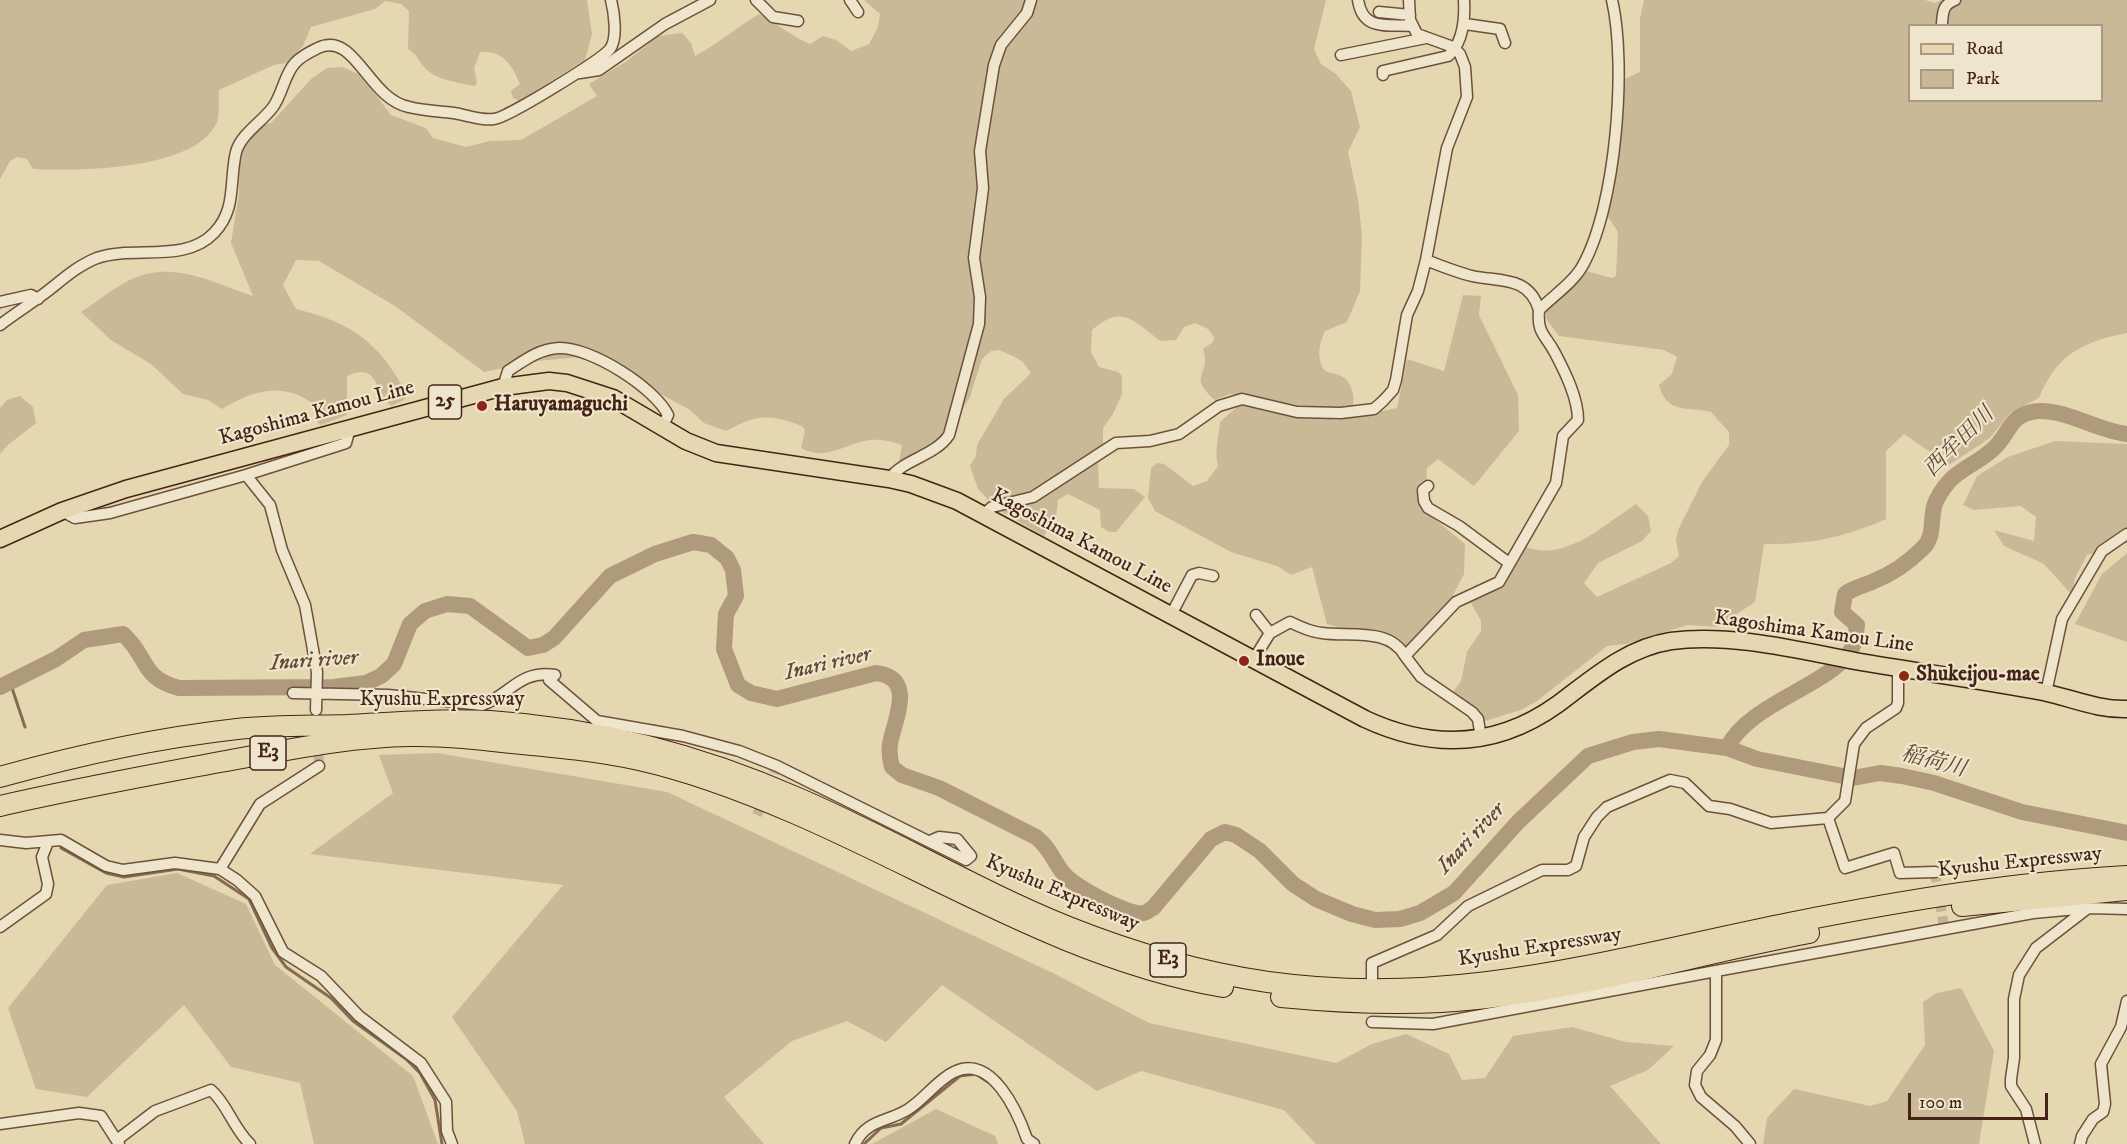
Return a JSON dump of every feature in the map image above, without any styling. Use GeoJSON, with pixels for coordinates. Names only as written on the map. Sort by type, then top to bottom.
{"type":"FeatureCollection","features":[{"type":"Feature","properties":{"kind":"highway","name":"Kyushu Expressway"},"geometry":{"type":"LineString","coordinates":[[0,777],[117,748],[242,728],[483,721],[538,725],[642,744],[753,778],[861,827],[1010,900],[1107,942],[1211,971],[1269,982],[1334,988],[1441,988],[1515,980],[1917,899],[2008,886],[2127,876]]}},
{"type":"Feature","properties":{"kind":"highway","name":"Kyushu Expressway"},"geometry":{"type":"LineString","coordinates":[[0,806],[123,780],[370,737],[414,735],[590,751],[693,774],[747,793],[853,840],[1003,914],[1102,955],[1208,985],[1268,995],[1334,1002],[1442,1002],[1517,993],[1919,912],[2009,900],[2127,890]]}},
{"type":"Feature","properties":{"kind":"main road","name":"Kagoshima Kamou Line"},"geometry":{"type":"LineString","coordinates":[[0,539],[62,512],[126,489],[503,387],[549,381],[595,390],[686,441],[716,453],[889,479],[930,491],[984,514],[1389,730],[1435,740],[1481,738],[1526,723],[1557,704],[1612,664],[1642,649],[1669,642],[1726,641],[1898,667],[2046,693],[2104,709],[2127,709]]}},
{"type":"Feature","properties":{"kind":"street"},"geometry":{"type":"LineString","coordinates":[[0,325],[85,263],[100,257],[128,252],[176,251],[212,236],[226,218],[232,201],[238,146],[273,106],[289,70],[297,60],[321,46],[339,45],[348,51],[379,91],[399,105],[492,120],[508,114],[552,86],[580,73],[610,48],[614,38],[611,0]]}},
{"type":"Feature","properties":{"kind":"street"},"geometry":{"type":"LineString","coordinates":[[580,73],[598,70],[665,24],[710,0]]}},
{"type":"Feature","properties":{"kind":"street"},"geometry":{"type":"LineString","coordinates":[[756,0],[773,17],[798,21]]}},
{"type":"Feature","properties":{"kind":"street"},"geometry":{"type":"LineString","coordinates":[[850,0],[858,12]]}},
{"type":"Feature","properties":{"kind":"street"},"geometry":{"type":"LineString","coordinates":[[889,479],[898,468],[943,445],[949,435],[979,324],[980,297],[974,258],[983,188],[980,151],[994,65],[1001,45],[1027,13],[1031,0]]}},
{"type":"Feature","properties":{"kind":"street"},"geometry":{"type":"LineString","coordinates":[[1358,0],[1363,18],[1370,23],[1412,20]]}},
{"type":"Feature","properties":{"kind":"street"},"geometry":{"type":"LineString","coordinates":[[984,514],[992,507],[1034,496],[1116,443],[1150,441],[1179,434],[1219,406],[1242,399],[1297,412],[1341,413],[1374,409],[1393,390],[1407,315],[1418,291],[1426,260],[1446,148],[1467,98],[1465,67],[1460,54],[1455,49],[1418,34],[1412,20],[1409,0]]}},
{"type":"Feature","properties":{"kind":"street"},"geometry":{"type":"LineString","coordinates":[[1383,75],[1383,71],[1448,56],[1455,49],[1465,24],[1464,0]]}},
{"type":"Feature","properties":{"kind":"street"},"geometry":{"type":"LineString","coordinates":[[1539,310],[1583,266],[1594,241],[1614,165],[1618,25],[1612,0]]}},
{"type":"Feature","properties":{"kind":"street"},"geometry":{"type":"LineString","coordinates":[[1942,23],[1943,9],[1947,3],[1955,0]]}},
{"type":"Feature","properties":{"kind":"street"},"geometry":{"type":"LineString","coordinates":[[1379,12],[1412,20]]}},
{"type":"Feature","properties":{"kind":"street"},"geometry":{"type":"LineString","coordinates":[[1465,24],[1500,29],[1505,43]]}},
{"type":"Feature","properties":{"kind":"street"},"geometry":{"type":"LineString","coordinates":[[1341,55],[1426,38]]}},
{"type":"Feature","properties":{"kind":"street"},"geometry":{"type":"LineString","coordinates":[[1405,656],[1456,602],[1499,582],[1556,483],[1563,436],[1578,420],[1577,404],[1555,352],[1538,325],[1539,310],[1530,295],[1509,280],[1469,276],[1426,260]]}},
{"type":"Feature","properties":{"kind":"street"},"geometry":{"type":"LineString","coordinates":[[0,302],[31,295],[38,299]]}},
{"type":"Feature","properties":{"kind":"street"},"geometry":{"type":"LineString","coordinates":[[503,387],[508,371],[540,351],[561,348],[626,373],[663,406],[668,415],[662,428]]}},
{"type":"Feature","properties":{"kind":"street"},"geometry":{"type":"LineString","coordinates":[[62,512],[75,518],[110,513],[246,475],[346,443],[350,428]]}},
{"type":"Feature","properties":{"kind":"street"},"geometry":{"type":"LineString","coordinates":[[246,475],[270,505],[282,550],[305,605],[317,672],[316,710]]}},
{"type":"Feature","properties":{"kind":"street"},"geometry":{"type":"LineString","coordinates":[[1428,486],[1423,490],[1423,495],[1428,508],[1460,526],[1509,563]]}},
{"type":"Feature","properties":{"kind":"street"},"geometry":{"type":"LineString","coordinates":[[2046,693],[2062,619],[2102,551],[2127,534]]}},
{"type":"Feature","properties":{"kind":"street"},"geometry":{"type":"LineString","coordinates":[[1171,615],[1192,575],[1199,573],[1213,576]]}},
{"type":"Feature","properties":{"kind":"street"},"geometry":{"type":"LineString","coordinates":[[1256,615],[1270,633]]}},
{"type":"Feature","properties":{"kind":"street"},"geometry":{"type":"LineString","coordinates":[[1254,659],[1270,633],[1290,622],[1321,633],[1349,633],[1389,640],[1401,648],[1421,677],[1472,712],[1478,719],[1481,738]]}},
{"type":"Feature","properties":{"kind":"street"},"geometry":{"type":"LineString","coordinates":[[1372,981],[1372,963],[1437,935],[1468,906],[1542,870],[1568,870],[1576,866],[1584,837],[1597,817],[1607,807],[1670,780],[1685,783],[1709,806],[1730,809],[1771,823],[1828,818],[1845,801],[1854,744],[1866,729],[1896,708],[1898,667]]}},
{"type":"Feature","properties":{"kind":"street"},"geometry":{"type":"LineString","coordinates":[[293,693],[379,695],[482,705],[520,679],[531,675],[555,675],[549,680],[597,721],[684,736],[739,751],[777,766],[930,841]]}},
{"type":"Feature","properties":{"kind":"street"},"geometry":{"type":"LineString","coordinates":[[220,869],[260,804],[319,766]]}},
{"type":"Feature","properties":{"kind":"street"},"geometry":{"type":"LineString","coordinates":[[1828,818],[1845,868],[1894,853],[1900,873],[1935,872]]}},
{"type":"Feature","properties":{"kind":"street"},"geometry":{"type":"LineString","coordinates":[[0,840],[26,843],[61,840],[106,866],[123,870],[175,863],[220,869],[255,896],[283,952],[321,976],[359,1016],[421,1063],[436,1083],[446,1102],[447,1131],[452,1144]]}},
{"type":"Feature","properties":{"kind":"street"},"geometry":{"type":"LineString","coordinates":[[0,927],[46,894],[48,884],[42,857],[48,842]]}},
{"type":"Feature","properties":{"kind":"street"},"geometry":{"type":"LineString","coordinates":[[2035,1144],[2026,1109],[2011,1086],[2014,999],[2019,975],[2036,948],[2088,908]]}},
{"type":"Feature","properties":{"kind":"street"},"geometry":{"type":"LineString","coordinates":[[1372,1022],[1433,1024],[1944,927],[2052,910],[2127,909]]}},
{"type":"Feature","properties":{"kind":"street"},"geometry":{"type":"LineString","coordinates":[[1716,971],[1716,1040],[1710,1055],[1697,1071],[1695,1085],[1701,1097],[1735,1126],[1750,1144]]}},
{"type":"Feature","properties":{"kind":"street"},"geometry":{"type":"LineString","coordinates":[[2080,1144],[2082,1136],[2093,1119],[2103,1112],[2105,1104],[2101,1064],[2121,1027],[2127,1001]]}},
{"type":"Feature","properties":{"kind":"street"},"geometry":{"type":"LineString","coordinates":[[855,1144],[872,1123],[894,1117],[910,1108],[955,1071],[976,1069],[992,1078],[1005,1091],[1028,1139],[1034,1144]]}},
{"type":"Feature","properties":{"kind":"street"},"geometry":{"type":"LineString","coordinates":[[0,1124],[79,1113],[101,1116],[118,1142],[155,1112],[211,1090],[223,1100],[240,1135],[250,1144]]}},
{"type":"Feature","properties":{"kind":"green space"},"geometry":{"type":"Polygon","coordinates":[[[0,0],[587,0],[592,34],[585,60],[519,101],[513,98],[511,91],[520,84],[517,77],[506,60],[495,53],[480,52],[474,68],[477,83],[475,86],[434,75],[408,49],[409,11],[401,4],[385,1],[375,9],[311,27],[303,46],[286,63],[274,65],[219,90],[217,122],[205,138],[186,150],[134,165],[105,168],[33,169],[27,159],[17,157],[10,161],[0,179],[0,0]]]}},
{"type":"Feature","properties":{"kind":"green space"},"geometry":{"type":"Polygon","coordinates":[[[864,0],[1326,0],[1314,49],[1321,64],[1336,74],[1351,91],[1360,127],[1348,152],[1358,199],[1362,235],[1360,291],[1347,322],[1325,331],[1319,355],[1324,370],[1341,376],[1349,383],[1353,396],[1352,408],[1306,410],[1230,394],[1215,400],[1202,385],[1201,380],[1205,365],[1203,349],[1213,342],[1214,337],[1208,329],[1195,323],[1184,327],[1176,340],[1161,341],[1128,318],[1112,317],[1092,330],[1091,352],[1099,367],[1118,372],[1122,376],[1122,394],[1113,414],[1103,428],[1103,444],[1098,466],[1099,488],[1134,489],[1145,497],[1116,532],[1109,532],[1101,527],[1100,510],[1068,494],[1058,500],[1056,516],[1044,536],[997,509],[978,489],[970,466],[976,456],[977,445],[1004,399],[1031,373],[1023,362],[999,350],[991,351],[982,359],[970,397],[943,441],[906,461],[899,462],[902,445],[884,440],[864,441],[825,453],[810,452],[801,448],[805,430],[802,426],[781,419],[755,419],[726,431],[704,423],[690,410],[637,381],[580,357],[538,361],[484,372],[395,306],[319,261],[296,260],[283,285],[296,309],[334,321],[363,338],[375,349],[397,377],[407,395],[404,400],[391,406],[371,375],[357,372],[347,376],[347,415],[320,425],[316,420],[317,407],[305,399],[282,391],[258,393],[222,409],[208,400],[183,394],[151,364],[111,340],[81,312],[125,282],[147,274],[163,272],[208,280],[253,296],[231,243],[239,193],[240,131],[271,123],[311,79],[327,68],[342,67],[361,75],[391,115],[426,128],[433,138],[466,147],[490,141],[521,140],[597,96],[589,84],[627,61],[658,36],[682,33],[691,43],[695,56],[759,14],[810,44],[823,36],[836,40],[851,51],[869,44],[878,27],[880,14],[864,0]]]}},
{"type":"Feature","properties":{"kind":"green space"},"geometry":{"type":"Polygon","coordinates":[[[1644,0],[1925,0],[1935,3],[1941,0],[2127,0],[2127,333],[2097,341],[2073,352],[2054,371],[2039,398],[2010,413],[1990,438],[1949,465],[1904,434],[1886,451],[1886,519],[1856,531],[1826,539],[1764,544],[1755,602],[1717,627],[1688,625],[1626,644],[1607,646],[1537,701],[1521,710],[1485,721],[1477,710],[1453,692],[1461,681],[1467,652],[1481,631],[1481,621],[1470,601],[1498,587],[1524,546],[1539,550],[1554,550],[1569,546],[1597,531],[1636,504],[1648,516],[1651,531],[1642,541],[1598,563],[1584,583],[1597,597],[1671,563],[1679,556],[1676,540],[1678,530],[1702,482],[1729,445],[1729,432],[1711,412],[1679,408],[1667,401],[1663,395],[1659,385],[1672,374],[1677,357],[1664,350],[1559,336],[1547,320],[1545,309],[1582,272],[1612,278],[1616,276],[1618,232],[1606,214],[1620,81],[1640,72],[1640,19],[1644,0]]]}},
{"type":"Feature","properties":{"kind":"green space"},"geometry":{"type":"Polygon","coordinates":[[[1463,295],[1481,296],[1479,315],[1518,395],[1519,431],[1474,486],[1438,459],[1427,468],[1425,511],[1465,544],[1464,574],[1451,599],[1405,647],[1327,624],[1312,567],[1291,575],[1277,566],[1231,552],[1155,511],[1148,498],[1151,468],[1157,463],[1164,464],[1193,486],[1207,481],[1218,466],[1220,422],[1237,407],[1250,404],[1269,412],[1338,420],[1397,408],[1407,359],[1444,371],[1463,295]]]}},
{"type":"Feature","properties":{"kind":"green space"},"geometry":{"type":"Polygon","coordinates":[[[20,396],[33,407],[36,423],[0,454],[0,408],[7,400],[20,396]]]}},
{"type":"Feature","properties":{"kind":"green space"},"geometry":{"type":"Polygon","coordinates":[[[2055,441],[2127,444],[2127,543],[2087,555],[2075,578],[2072,595],[2044,564],[2004,546],[1994,530],[2034,541],[2036,517],[2021,506],[1974,510],[1963,505],[1977,476],[2008,457],[2055,441]]]}},
{"type":"Feature","properties":{"kind":"green space"},"geometry":{"type":"Polygon","coordinates":[[[2127,553],[2127,642],[2075,624],[2102,574],[2127,553]]]}},
{"type":"Feature","properties":{"kind":"green space"},"geometry":{"type":"Polygon","coordinates":[[[437,753],[667,792],[1053,973],[1149,1023],[1336,1063],[1372,1044],[1406,1034],[1449,1054],[1462,1080],[1485,1078],[1513,1036],[1572,1027],[1626,1042],[1674,1046],[1648,1070],[1610,1086],[1661,1144],[1316,1144],[1284,1110],[1141,1071],[1097,1091],[942,985],[886,1042],[847,1021],[792,1041],[724,1097],[764,1144],[525,1144],[517,1111],[452,1017],[563,885],[310,854],[393,793],[379,755],[437,753]]]}},
{"type":"Feature","properties":{"kind":"green space"},"geometry":{"type":"Polygon","coordinates":[[[177,873],[246,904],[275,965],[413,1076],[438,1144],[314,1144],[300,1083],[231,1067],[184,1005],[87,1097],[36,1089],[8,1008],[107,885],[177,873]]]}},
{"type":"Feature","properties":{"kind":"green space"},"geometry":{"type":"Polygon","coordinates":[[[1961,988],[1994,1051],[1979,1144],[1763,1144],[1767,1118],[1794,1089],[1870,1106],[1887,1101],[1925,1045],[1923,1002],[1937,993],[1961,988]]]}},
{"type":"Feature","properties":{"kind":"green space"},"geometry":{"type":"Polygon","coordinates":[[[936,1109],[995,1136],[998,1144],[872,1144],[936,1109]]]}},
{"type":"Feature","properties":{"kind":"waterway","name":"西牟田川"},"geometry":{"type":"LineString","coordinates":[[1727,748],[1739,731],[1755,717],[1832,670],[1846,657],[1854,643],[1857,625],[1842,612],[1845,594],[1894,571],[1923,548],[1930,538],[1934,507],[1942,490],[1961,471],[1992,450],[2021,416],[2039,411],[2050,412],[2127,434]]}},
{"type":"Feature","properties":{"kind":"waterway","name":"Inari river"},"geometry":{"type":"LineString","coordinates":[[0,687],[56,659],[84,640],[123,634],[157,679],[179,688],[334,687],[366,683],[381,676],[394,664],[410,624],[425,611],[447,604],[470,606],[528,648],[543,645],[554,638],[610,576],[655,554],[693,542],[711,545],[727,558],[733,570],[736,596],[726,614],[724,649],[738,685],[751,693],[777,699],[876,673],[889,677],[900,691],[890,747],[892,767],[902,775],[939,788],[1036,837],[1070,880],[1102,900],[1137,913],[1144,913],[1153,908],[1211,839],[1225,832],[1236,835],[1260,851],[1293,884],[1316,899],[1352,914],[1375,920],[1400,919],[1420,913],[1454,893],[1518,822],[1588,756],[1633,742],[1659,739],[1727,748],[1757,759],[1853,778],[1880,773],[1902,776],[1934,783],[2022,812],[2127,833]]}},
{"type":"Feature","properties":{"kind":"waterway"},"geometry":{"type":"LineString","coordinates":[[10,682],[25,727]]}},
{"type":"Feature","properties":{"kind":"waterway"},"geometry":{"type":"LineString","coordinates":[[61,848],[106,873],[124,877],[178,869],[214,876],[249,899],[272,948],[286,967],[331,998],[353,1021],[406,1059],[420,1073],[435,1100],[442,1144]]}},
{"type":"Feature","properties":{"kind":"waterway"},"geometry":{"type":"LineString","coordinates":[[864,1144],[881,1128],[901,1124],[960,1076],[976,1074],[988,1082]]}},
{"type":"Feature","properties":{"kind":"tunnel"},"geometry":{"type":"LineString","coordinates":[[316,710],[319,766]]}},
{"type":"Feature","properties":{"kind":"tunnel"},"geometry":{"type":"LineString","coordinates":[[757,815],[777,766]]}},
{"type":"Feature","properties":{"kind":"tunnel"},"geometry":{"type":"LineString","coordinates":[[1935,872],[1944,927]]}},
{"type":"Feature","properties":{"kind":"place","name":"Haruyamaguchi"},"geometry":{"type":"Point","coordinates":[482,406]}},
{"type":"Feature","properties":{"kind":"place","name":"Inoue"},"geometry":{"type":"Point","coordinates":[1244,661]}},
{"type":"Feature","properties":{"kind":"place","name":"Shukeijou-mae"},"geometry":{"type":"Point","coordinates":[1904,676]}},
{"type":"Feature","properties":{"kind":"water label","name":"稲荷川"},"geometry":{"type":"Point","coordinates":[1933,763]}}]}
